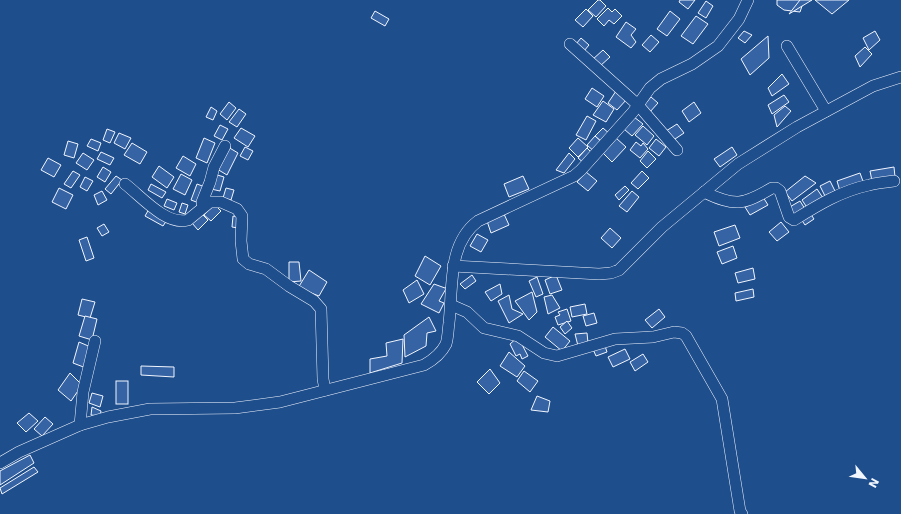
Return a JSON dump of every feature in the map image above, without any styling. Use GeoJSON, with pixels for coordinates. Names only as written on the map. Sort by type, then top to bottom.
{"type":"FeatureCollection","features":[{"type":"Feature","properties":{"kind":"street"},"geometry":{"type":"LineString","coordinates":[[0,463],[19,452],[80,425],[108,417],[150,409],[235,408],[280,402],[424,365],[434,359],[442,351],[446,344],[456,253],[471,226],[478,221],[578,173],[638,105],[650,88],[661,79],[692,64],[718,46],[739,19],[748,0]]}},
{"type":"Feature","properties":{"kind":"street"},"geometry":{"type":"LineString","coordinates":[[570,44],[638,105],[677,150]]}},
{"type":"Feature","properties":{"kind":"street"},"geometry":{"type":"LineString","coordinates":[[787,46],[826,111]]}},
{"type":"Feature","properties":{"kind":"street"},"geometry":{"type":"LineString","coordinates":[[454,266],[599,274],[611,273],[619,270],[662,227],[738,164],[796,126],[873,86],[901,77]]}},
{"type":"Feature","properties":{"kind":"street"},"geometry":{"type":"LineString","coordinates":[[203,207],[202,202],[214,167],[225,146]]}},
{"type":"Feature","properties":{"kind":"street"},"geometry":{"type":"LineString","coordinates":[[704,192],[721,200],[730,202],[748,200],[772,188],[776,188],[780,191],[789,217],[794,220],[825,201],[842,193],[869,184],[894,181]]}},
{"type":"Feature","properties":{"kind":"street"},"geometry":{"type":"LineString","coordinates":[[125,184],[154,209],[173,221],[183,222],[188,220],[210,202],[225,203],[237,209],[242,216],[241,241],[243,259],[249,264],[266,269],[319,305],[322,315],[323,379],[325,390]]}},
{"type":"Feature","properties":{"kind":"street"},"geometry":{"type":"LineString","coordinates":[[451,305],[467,312],[484,328],[518,336],[544,352],[557,356],[615,339],[653,337],[674,332],[682,333],[688,338],[722,399],[736,491],[742,514]]}},
{"type":"Feature","properties":{"kind":"street"},"geometry":{"type":"LineString","coordinates":[[80,425],[83,392],[95,341]]}},
{"type":"Feature","properties":{"kind":"building"},"geometry":{"type":"Polygon","coordinates":[[[598,0],[606,6],[596,17],[588,10],[598,0]]]}},
{"type":"Feature","properties":{"kind":"building"},"geometry":{"type":"Polygon","coordinates":[[[680,0],[695,0],[688,9],[679,2],[680,0]]]}},
{"type":"Feature","properties":{"kind":"building"},"geometry":{"type":"Polygon","coordinates":[[[777,0],[804,0],[800,12],[784,10],[777,5],[777,0]]]}},
{"type":"Feature","properties":{"kind":"building"},"geometry":{"type":"Polygon","coordinates":[[[800,0],[812,0],[789,14],[800,0]]]}},
{"type":"Feature","properties":{"kind":"building"},"geometry":{"type":"Polygon","coordinates":[[[815,0],[849,0],[832,14],[815,0]]]}},
{"type":"Feature","properties":{"kind":"building"},"geometry":{"type":"Polygon","coordinates":[[[706,1],[713,6],[706,18],[698,13],[706,1]]]}},
{"type":"Feature","properties":{"kind":"building"},"geometry":{"type":"Polygon","coordinates":[[[608,8],[612,12],[615,9],[622,16],[614,24],[609,20],[604,26],[597,19],[608,8]]]}},
{"type":"Feature","properties":{"kind":"building"},"geometry":{"type":"Polygon","coordinates":[[[586,9],[593,16],[583,27],[575,20],[586,9]]]}},
{"type":"Feature","properties":{"kind":"building"},"geometry":{"type":"Polygon","coordinates":[[[375,11],[389,19],[385,26],[371,18],[375,11]]]}},
{"type":"Feature","properties":{"kind":"building"},"geometry":{"type":"Polygon","coordinates":[[[670,11],[680,19],[667,36],[657,29],[670,11]]]}},
{"type":"Feature","properties":{"kind":"building"},"geometry":{"type":"Polygon","coordinates":[[[696,16],[708,24],[693,44],[681,36],[696,16]]]}},
{"type":"Feature","properties":{"kind":"building"},"geometry":{"type":"Polygon","coordinates":[[[626,22],[636,29],[631,35],[636,42],[631,48],[616,37],[626,22]]]}},
{"type":"Feature","properties":{"kind":"building"},"geometry":{"type":"Polygon","coordinates":[[[744,31],[752,35],[745,43],[738,38],[744,31]]]}},
{"type":"Feature","properties":{"kind":"building"},"geometry":{"type":"Polygon","coordinates":[[[875,31],[880,40],[869,50],[863,38],[875,31]]]}},
{"type":"Feature","properties":{"kind":"building"},"geometry":{"type":"Polygon","coordinates":[[[651,35],[659,42],[650,52],[642,45],[651,35]]]}},
{"type":"Feature","properties":{"kind":"building"},"geometry":{"type":"Polygon","coordinates":[[[768,36],[769,58],[750,75],[741,59],[768,36]]]}},
{"type":"Feature","properties":{"kind":"building"},"geometry":{"type":"Polygon","coordinates":[[[581,38],[589,45],[584,51],[576,44],[581,38]]]}},
{"type":"Feature","properties":{"kind":"building"},"geometry":{"type":"Polygon","coordinates":[[[865,47],[872,54],[860,67],[855,56],[865,47]]]}},
{"type":"Feature","properties":{"kind":"building"},"geometry":{"type":"Polygon","coordinates":[[[603,50],[610,57],[599,67],[592,60],[603,50]]]}},
{"type":"Feature","properties":{"kind":"building"},"geometry":{"type":"Polygon","coordinates":[[[782,74],[789,84],[772,96],[768,88],[782,74]]]}},
{"type":"Feature","properties":{"kind":"building"},"geometry":{"type":"Polygon","coordinates":[[[592,88],[604,96],[597,107],[585,99],[592,88]]]}},
{"type":"Feature","properties":{"kind":"building"},"geometry":{"type":"Polygon","coordinates":[[[616,91],[627,99],[617,110],[608,103],[616,91]]]}},
{"type":"Feature","properties":{"kind":"building"},"geometry":{"type":"Polygon","coordinates":[[[784,95],[789,102],[772,114],[768,105],[784,95]]]}},
{"type":"Feature","properties":{"kind":"building"},"geometry":{"type":"Polygon","coordinates":[[[651,97],[658,103],[649,113],[642,107],[651,97]]]}},
{"type":"Feature","properties":{"kind":"building"},"geometry":{"type":"Polygon","coordinates":[[[603,101],[614,109],[606,122],[593,115],[603,101]]]}},
{"type":"Feature","properties":{"kind":"building"},"geometry":{"type":"Polygon","coordinates":[[[229,102],[236,108],[227,120],[220,114],[229,102]]]}},
{"type":"Feature","properties":{"kind":"building"},"geometry":{"type":"Polygon","coordinates":[[[694,102],[701,113],[689,122],[682,111],[694,102]]]}},
{"type":"Feature","properties":{"kind":"building"},"geometry":{"type":"Polygon","coordinates":[[[785,106],[791,111],[777,127],[774,115],[785,106]]]}},
{"type":"Feature","properties":{"kind":"building"},"geometry":{"type":"Polygon","coordinates":[[[211,107],[217,111],[213,120],[206,117],[211,107]]]}},
{"type":"Feature","properties":{"kind":"building"},"geometry":{"type":"Polygon","coordinates":[[[239,109],[246,114],[237,127],[229,122],[239,109]]]}},
{"type":"Feature","properties":{"kind":"building"},"geometry":{"type":"Polygon","coordinates":[[[587,116],[596,121],[586,140],[576,135],[587,116]]]}},
{"type":"Feature","properties":{"kind":"building"},"geometry":{"type":"Polygon","coordinates":[[[634,117],[643,124],[632,136],[624,129],[634,117]]]}},
{"type":"Feature","properties":{"kind":"building"},"geometry":{"type":"Polygon","coordinates":[[[677,124],[684,133],[672,141],[666,131],[677,124]]]}},
{"type":"Feature","properties":{"kind":"building"},"geometry":{"type":"Polygon","coordinates":[[[220,125],[228,129],[222,140],[214,136],[220,125]]]}},
{"type":"Feature","properties":{"kind":"building"},"geometry":{"type":"Polygon","coordinates":[[[643,126],[654,136],[647,145],[635,135],[643,126]]]}},
{"type":"Feature","properties":{"kind":"building"},"geometry":{"type":"Polygon","coordinates":[[[241,128],[255,136],[248,147],[234,138],[241,128]]]}},
{"type":"Feature","properties":{"kind":"building"},"geometry":{"type":"Polygon","coordinates":[[[603,128],[611,135],[604,144],[595,136],[603,128]]]}},
{"type":"Feature","properties":{"kind":"building"},"geometry":{"type":"Polygon","coordinates":[[[107,129],[115,132],[110,143],[103,140],[107,129]]]}},
{"type":"Feature","properties":{"kind":"building"},"geometry":{"type":"Polygon","coordinates":[[[119,133],[131,138],[125,149],[114,143],[119,133]]]}},
{"type":"Feature","properties":{"kind":"building"},"geometry":{"type":"Polygon","coordinates":[[[595,136],[604,144],[596,153],[587,145],[595,136]]]}},
{"type":"Feature","properties":{"kind":"building"},"geometry":{"type":"Polygon","coordinates":[[[204,138],[215,143],[207,163],[196,158],[204,138]]]}},
{"type":"Feature","properties":{"kind":"building"},"geometry":{"type":"Polygon","coordinates":[[[578,138],[588,147],[578,157],[569,148],[578,138]]]}},
{"type":"Feature","properties":{"kind":"building"},"geometry":{"type":"Polygon","coordinates":[[[616,138],[626,147],[612,162],[602,152],[616,138]]]}},
{"type":"Feature","properties":{"kind":"building"},"geometry":{"type":"Polygon","coordinates":[[[91,139],[101,143],[98,151],[87,146],[91,139]]]}},
{"type":"Feature","properties":{"kind":"building"},"geometry":{"type":"Polygon","coordinates":[[[656,139],[666,147],[659,156],[649,148],[656,139]]]}},
{"type":"Feature","properties":{"kind":"building"},"geometry":{"type":"Polygon","coordinates":[[[68,141],[78,144],[74,158],[64,155],[68,141]]]}},
{"type":"Feature","properties":{"kind":"building"},"geometry":{"type":"Polygon","coordinates":[[[636,142],[641,146],[643,143],[648,149],[640,158],[630,150],[636,142]]]}},
{"type":"Feature","properties":{"kind":"building"},"geometry":{"type":"Polygon","coordinates":[[[132,143],[147,152],[140,164],[124,155],[132,143]]]}},
{"type":"Feature","properties":{"kind":"building"},"geometry":{"type":"Polygon","coordinates":[[[228,147],[238,153],[227,175],[217,169],[228,147]]]}},
{"type":"Feature","properties":{"kind":"building"},"geometry":{"type":"Polygon","coordinates":[[[245,147],[253,151],[248,160],[240,156],[245,147]]]}},
{"type":"Feature","properties":{"kind":"building"},"geometry":{"type":"Polygon","coordinates":[[[732,147],[737,155],[720,167],[714,159],[732,147]]]}},
{"type":"Feature","properties":{"kind":"building"},"geometry":{"type":"Polygon","coordinates":[[[587,148],[594,155],[585,164],[578,158],[587,148]]]}},
{"type":"Feature","properties":{"kind":"building"},"geometry":{"type":"Polygon","coordinates":[[[648,151],[656,159],[647,168],[640,161],[648,151]]]}},
{"type":"Feature","properties":{"kind":"building"},"geometry":{"type":"Polygon","coordinates":[[[101,152],[114,158],[110,165],[97,159],[101,152]]]}},
{"type":"Feature","properties":{"kind":"building"},"geometry":{"type":"Polygon","coordinates":[[[83,153],[94,160],[87,170],[76,163],[83,153]]]}},
{"type":"Feature","properties":{"kind":"building"},"geometry":{"type":"Polygon","coordinates":[[[569,153],[575,159],[564,173],[556,170],[569,153]]]}},
{"type":"Feature","properties":{"kind":"building"},"geometry":{"type":"Polygon","coordinates":[[[183,156],[196,164],[190,176],[176,168],[183,156]]]}},
{"type":"Feature","properties":{"kind":"building"},"geometry":{"type":"Polygon","coordinates":[[[48,158],[61,165],[54,177],[41,170],[48,158]]]}},
{"type":"Feature","properties":{"kind":"building"},"geometry":{"type":"Polygon","coordinates":[[[159,166],[174,177],[167,188],[152,177],[159,166]]]}},
{"type":"Feature","properties":{"kind":"building"},"geometry":{"type":"Polygon","coordinates":[[[103,167],[111,172],[105,182],[97,177],[103,167]]]}},
{"type":"Feature","properties":{"kind":"building"},"geometry":{"type":"Polygon","coordinates":[[[894,167],[895,177],[872,181],[870,171],[894,167]]]}},
{"type":"Feature","properties":{"kind":"building"},"geometry":{"type":"Polygon","coordinates":[[[73,171],[80,175],[71,188],[64,184],[73,171]]]}},
{"type":"Feature","properties":{"kind":"building"},"geometry":{"type":"Polygon","coordinates":[[[642,171],[649,178],[638,189],[631,183],[642,171]]]}},
{"type":"Feature","properties":{"kind":"building"},"geometry":{"type":"Polygon","coordinates":[[[586,172],[597,181],[588,191],[577,182],[586,172]]]}},
{"type":"Feature","properties":{"kind":"building"},"geometry":{"type":"Polygon","coordinates":[[[860,173],[864,184],[840,191],[837,181],[860,173]]]}},
{"type":"Feature","properties":{"kind":"building"},"geometry":{"type":"Polygon","coordinates":[[[181,174],[192,180],[185,195],[173,189],[181,174]]]}},
{"type":"Feature","properties":{"kind":"building"},"geometry":{"type":"Polygon","coordinates":[[[214,174],[224,177],[220,191],[211,189],[214,174]]]}},
{"type":"Feature","properties":{"kind":"building"},"geometry":{"type":"Polygon","coordinates":[[[116,176],[122,180],[111,194],[105,189],[116,176]]]}},
{"type":"Feature","properties":{"kind":"building"},"geometry":{"type":"Polygon","coordinates":[[[523,176],[529,189],[509,197],[504,184],[523,176]]]}},
{"type":"Feature","properties":{"kind":"building"},"geometry":{"type":"Polygon","coordinates":[[[805,176],[816,183],[792,201],[785,192],[805,176]]]}},
{"type":"Feature","properties":{"kind":"building"},"geometry":{"type":"Polygon","coordinates":[[[85,177],[93,181],[87,191],[80,187],[85,177]]]}},
{"type":"Feature","properties":{"kind":"building"},"geometry":{"type":"Polygon","coordinates":[[[830,181],[835,191],[825,196],[820,186],[830,181]]]}},
{"type":"Feature","properties":{"kind":"building"},"geometry":{"type":"Polygon","coordinates":[[[151,184],[166,192],[162,198],[148,190],[151,184]]]}},
{"type":"Feature","properties":{"kind":"building"},"geometry":{"type":"Polygon","coordinates":[[[197,184],[205,187],[199,203],[191,200],[197,184]]]}},
{"type":"Feature","properties":{"kind":"building"},"geometry":{"type":"Polygon","coordinates":[[[625,186],[629,190],[619,200],[615,195],[625,186]]]}},
{"type":"Feature","properties":{"kind":"building"},"geometry":{"type":"Polygon","coordinates":[[[59,188],[73,195],[66,209],[52,202],[59,188]]]}},
{"type":"Feature","properties":{"kind":"building"},"geometry":{"type":"Polygon","coordinates":[[[226,188],[234,190],[231,200],[223,198],[226,188]]]}},
{"type":"Feature","properties":{"kind":"building"},"geometry":{"type":"Polygon","coordinates":[[[817,189],[823,198],[808,209],[802,200],[817,189]]]}},
{"type":"Feature","properties":{"kind":"building"},"geometry":{"type":"Polygon","coordinates":[[[102,191],[107,200],[98,205],[94,195],[102,191]]]}},
{"type":"Feature","properties":{"kind":"building"},"geometry":{"type":"Polygon","coordinates":[[[632,191],[639,197],[627,212],[619,206],[632,191]]]}},
{"type":"Feature","properties":{"kind":"building"},"geometry":{"type":"Polygon","coordinates":[[[763,197],[768,205],[750,215],[745,207],[763,197]]]}},
{"type":"Feature","properties":{"kind":"building"},"geometry":{"type":"Polygon","coordinates":[[[167,199],[177,203],[174,210],[164,206],[167,199]]]}},
{"type":"Feature","properties":{"kind":"building"},"geometry":{"type":"Polygon","coordinates":[[[800,201],[805,209],[794,217],[788,208],[800,201]]]}},
{"type":"Feature","properties":{"kind":"building"},"geometry":{"type":"Polygon","coordinates":[[[182,203],[188,205],[185,214],[179,212],[182,203]]]}},
{"type":"Feature","properties":{"kind":"building"},"geometry":{"type":"Polygon","coordinates":[[[214,204],[221,211],[211,221],[204,215],[214,204]]]}},
{"type":"Feature","properties":{"kind":"building"},"geometry":{"type":"Polygon","coordinates":[[[149,209],[167,220],[163,226],[145,216],[149,209]]]}},
{"type":"Feature","properties":{"kind":"building"},"geometry":{"type":"Polygon","coordinates":[[[810,213],[814,219],[805,225],[801,219],[810,213]]]}},
{"type":"Feature","properties":{"kind":"building"},"geometry":{"type":"Polygon","coordinates":[[[202,214],[208,220],[198,230],[192,223],[202,214]]]}},
{"type":"Feature","properties":{"kind":"building"},"geometry":{"type":"Polygon","coordinates":[[[504,214],[509,225],[491,233],[487,221],[504,214]]]}},
{"type":"Feature","properties":{"kind":"building"},"geometry":{"type":"Polygon","coordinates":[[[233,216],[239,217],[238,228],[232,227],[233,216]]]}},
{"type":"Feature","properties":{"kind":"building"},"geometry":{"type":"Polygon","coordinates":[[[781,222],[789,232],[777,241],[769,232],[781,222]]]}},
{"type":"Feature","properties":{"kind":"building"},"geometry":{"type":"Polygon","coordinates":[[[104,224],[109,232],[102,236],[97,228],[104,224]]]}},
{"type":"Feature","properties":{"kind":"building"},"geometry":{"type":"Polygon","coordinates":[[[735,225],[740,238],[719,246],[714,232],[735,225]]]}},
{"type":"Feature","properties":{"kind":"building"},"geometry":{"type":"Polygon","coordinates":[[[610,228],[621,238],[612,248],[601,238],[610,228]]]}},
{"type":"Feature","properties":{"kind":"building"},"geometry":{"type":"Polygon","coordinates":[[[477,234],[488,240],[481,252],[470,246],[477,234]]]}},
{"type":"Feature","properties":{"kind":"building"},"geometry":{"type":"Polygon","coordinates":[[[87,237],[94,258],[86,261],[79,240],[87,237]]]}},
{"type":"Feature","properties":{"kind":"building"},"geometry":{"type":"Polygon","coordinates":[[[733,246],[737,258],[722,264],[717,252],[733,246]]]}},
{"type":"Feature","properties":{"kind":"building"},"geometry":{"type":"Polygon","coordinates":[[[425,256],[441,266],[430,285],[415,276],[425,256]]]}},
{"type":"Feature","properties":{"kind":"building"},"geometry":{"type":"Polygon","coordinates":[[[289,262],[299,262],[301,281],[289,282],[289,262]]]}},
{"type":"Feature","properties":{"kind":"building"},"geometry":{"type":"Polygon","coordinates":[[[753,268],[755,279],[738,283],[735,273],[753,268]]]}},
{"type":"Feature","properties":{"kind":"building"},"geometry":{"type":"Polygon","coordinates":[[[309,270],[327,282],[319,296],[298,288],[309,270]]]}},
{"type":"Feature","properties":{"kind":"building"},"geometry":{"type":"Polygon","coordinates":[[[472,275],[476,281],[465,289],[460,284],[472,275]]]}},
{"type":"Feature","properties":{"kind":"building"},"geometry":{"type":"Polygon","coordinates":[[[556,275],[562,290],[550,294],[545,280],[556,275]]]}},
{"type":"Feature","properties":{"kind":"building"},"geometry":{"type":"Polygon","coordinates":[[[537,277],[543,294],[536,297],[529,281],[537,277]]]}},
{"type":"Feature","properties":{"kind":"building"},"geometry":{"type":"Polygon","coordinates":[[[417,280],[424,294],[409,303],[403,290],[417,280]]]}},
{"type":"Feature","properties":{"kind":"building"},"geometry":{"type":"Polygon","coordinates":[[[434,284],[445,288],[447,287],[439,301],[444,303],[439,313],[421,304],[434,284]]]}},
{"type":"Feature","properties":{"kind":"building"},"geometry":{"type":"Polygon","coordinates":[[[500,284],[502,294],[491,301],[485,292],[500,284]]]}},
{"type":"Feature","properties":{"kind":"building"},"geometry":{"type":"Polygon","coordinates":[[[753,289],[754,297],[736,301],[735,293],[753,289]]]}},
{"type":"Feature","properties":{"kind":"building"},"geometry":{"type":"Polygon","coordinates":[[[532,292],[537,312],[529,320],[515,301],[532,292]]]}},
{"type":"Feature","properties":{"kind":"building"},"geometry":{"type":"Polygon","coordinates":[[[509,295],[512,309],[523,314],[509,323],[498,301],[509,295]]]}},
{"type":"Feature","properties":{"kind":"building"},"geometry":{"type":"Polygon","coordinates":[[[552,295],[560,308],[548,314],[544,297],[552,295]]]}},
{"type":"Feature","properties":{"kind":"building"},"geometry":{"type":"Polygon","coordinates":[[[82,299],[95,302],[90,318],[78,315],[82,299]]]}},
{"type":"Feature","properties":{"kind":"building"},"geometry":{"type":"Polygon","coordinates":[[[585,304],[587,314],[572,317],[570,307],[585,304]]]}},
{"type":"Feature","properties":{"kind":"building"},"geometry":{"type":"Polygon","coordinates":[[[567,309],[571,321],[558,325],[555,317],[560,315],[558,312],[567,309]]]}},
{"type":"Feature","properties":{"kind":"building"},"geometry":{"type":"Polygon","coordinates":[[[659,309],[665,317],[652,328],[645,320],[659,309]]]}},
{"type":"Feature","properties":{"kind":"building"},"geometry":{"type":"Polygon","coordinates":[[[594,313],[597,323],[586,326],[583,316],[594,313]]]}},
{"type":"Feature","properties":{"kind":"building"},"geometry":{"type":"Polygon","coordinates":[[[85,316],[97,319],[92,340],[79,336],[85,316]]]}},
{"type":"Feature","properties":{"kind":"building"},"geometry":{"type":"Polygon","coordinates":[[[429,317],[436,331],[427,333],[426,346],[405,357],[404,335],[429,317]]]}},
{"type":"Feature","properties":{"kind":"building"},"geometry":{"type":"Polygon","coordinates":[[[567,321],[572,328],[565,334],[560,327],[567,321]]]}},
{"type":"Feature","properties":{"kind":"building"},"geometry":{"type":"Polygon","coordinates":[[[553,327],[570,341],[562,351],[545,337],[553,327]]]}},
{"type":"Feature","properties":{"kind":"building"},"geometry":{"type":"Polygon","coordinates":[[[587,333],[588,343],[578,346],[575,334],[587,333]]]}},
{"type":"Feature","properties":{"kind":"building"},"geometry":{"type":"Polygon","coordinates":[[[518,337],[528,356],[522,359],[520,354],[516,356],[510,344],[518,337]]]}},
{"type":"Feature","properties":{"kind":"building"},"geometry":{"type":"Polygon","coordinates":[[[403,339],[402,363],[370,373],[370,359],[387,356],[386,343],[403,339]]]}},
{"type":"Feature","properties":{"kind":"building"},"geometry":{"type":"Polygon","coordinates":[[[79,342],[93,348],[86,368],[73,363],[79,342]]]}},
{"type":"Feature","properties":{"kind":"building"},"geometry":{"type":"Polygon","coordinates":[[[604,343],[607,352],[596,356],[592,347],[604,343]]]}},
{"type":"Feature","properties":{"kind":"building"},"geometry":{"type":"Polygon","coordinates":[[[625,349],[630,359],[613,367],[608,357],[625,349]]]}},
{"type":"Feature","properties":{"kind":"building"},"geometry":{"type":"Polygon","coordinates":[[[509,352],[525,366],[517,377],[500,366],[509,352]]]}},
{"type":"Feature","properties":{"kind":"building"},"geometry":{"type":"Polygon","coordinates":[[[643,354],[648,362],[635,371],[630,362],[643,354]]]}},
{"type":"Feature","properties":{"kind":"building"},"geometry":{"type":"Polygon","coordinates":[[[141,366],[174,367],[174,377],[141,375],[141,366]]]}},
{"type":"Feature","properties":{"kind":"building"},"geometry":{"type":"Polygon","coordinates":[[[490,369],[500,383],[489,394],[477,382],[490,369]]]}},
{"type":"Feature","properties":{"kind":"building"},"geometry":{"type":"Polygon","coordinates":[[[524,371],[538,381],[530,392],[517,381],[524,371]]]}},
{"type":"Feature","properties":{"kind":"building"},"geometry":{"type":"Polygon","coordinates":[[[70,373],[82,385],[71,401],[58,390],[70,373]]]}},
{"type":"Feature","properties":{"kind":"building"},"geometry":{"type":"Polygon","coordinates":[[[116,381],[128,381],[128,404],[116,404],[116,381]]]}},
{"type":"Feature","properties":{"kind":"building"},"geometry":{"type":"Polygon","coordinates":[[[92,393],[103,396],[100,407],[89,403],[92,393]]]}},
{"type":"Feature","properties":{"kind":"building"},"geometry":{"type":"Polygon","coordinates":[[[537,396],[550,401],[548,412],[531,410],[537,396]]]}},
{"type":"Feature","properties":{"kind":"building"},"geometry":{"type":"Polygon","coordinates":[[[92,407],[101,411],[100,416],[91,415],[92,407]]]}},
{"type":"Feature","properties":{"kind":"building"},"geometry":{"type":"Polygon","coordinates":[[[29,413],[38,421],[26,432],[17,423],[29,413]]]}},
{"type":"Feature","properties":{"kind":"building"},"geometry":{"type":"Polygon","coordinates":[[[45,417],[53,424],[42,436],[34,429],[45,417]]]}},
{"type":"Feature","properties":{"kind":"building"},"geometry":{"type":"Polygon","coordinates":[[[30,455],[34,463],[0,485],[0,471],[30,455]]]}},
{"type":"Feature","properties":{"kind":"building"},"geometry":{"type":"Polygon","coordinates":[[[34,467],[38,472],[2,494],[0,488],[34,467]]]}}]}
